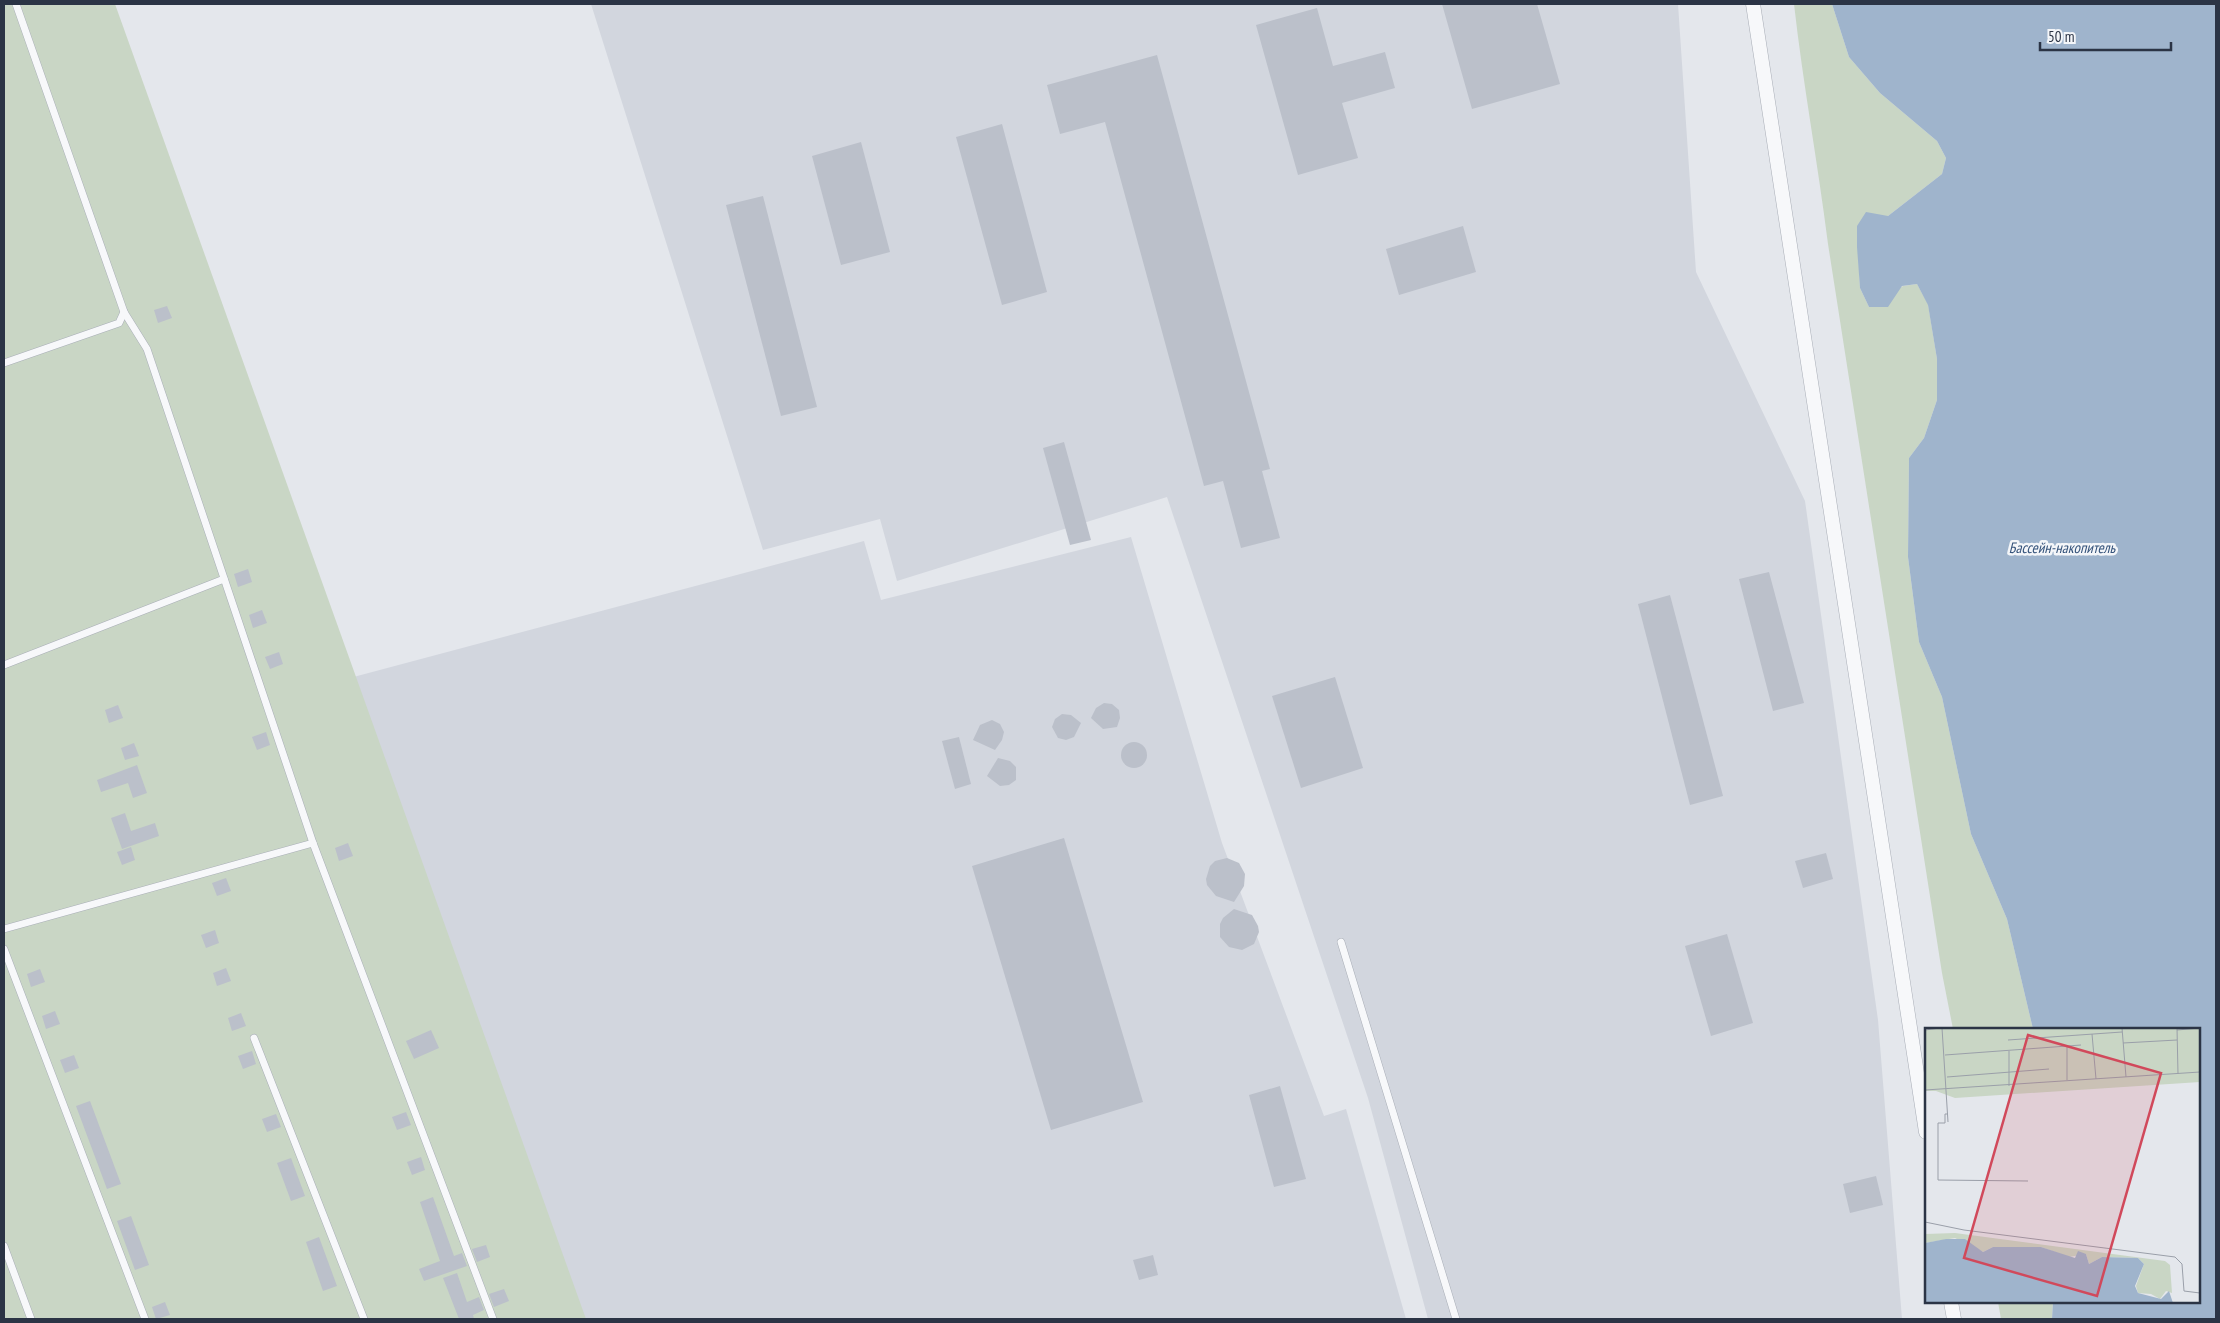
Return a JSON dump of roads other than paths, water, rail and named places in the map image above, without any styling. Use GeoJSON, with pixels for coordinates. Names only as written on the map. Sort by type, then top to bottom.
{"type":"FeatureCollection","features":[{"type":"Feature","properties":{"kind":"street"},"geometry":{"type":"LineString","coordinates":[[1753,4],[1925,1125]]}},
{"type":"Feature","properties":{"kind":"street"},"geometry":{"type":"LineString","coordinates":[[1951,1303],[1954,1319]]}},
{"type":"Feature","properties":{"kind":"lane"},"geometry":{"type":"LineString","coordinates":[[16,4],[124,312],[147,349],[313,843],[493,1319]]}},
{"type":"Feature","properties":{"kind":"lane"},"geometry":{"type":"LineString","coordinates":[[4,363],[119,323],[124,312]]}},
{"type":"Feature","properties":{"kind":"lane"},"geometry":{"type":"LineString","coordinates":[[4,666],[224,579]]}},
{"type":"Feature","properties":{"kind":"lane"},"geometry":{"type":"LineString","coordinates":[[4,929],[313,843]]}},
{"type":"Feature","properties":{"kind":"lane"},"geometry":{"type":"LineString","coordinates":[[1341,942],[1456,1319]]}},
{"type":"Feature","properties":{"kind":"lane"},"geometry":{"type":"LineString","coordinates":[[4,949],[145,1319]]}},
{"type":"Feature","properties":{"kind":"lane"},"geometry":{"type":"LineString","coordinates":[[254,1038],[364,1319]]}},
{"type":"Feature","properties":{"kind":"lane"},"geometry":{"type":"LineString","coordinates":[[4,1246],[31,1319]]}},
{"type":"Feature","properties":{"kind":"water","name":"Бассейн-накопитель"},"geometry":{"type":"Polygon","coordinates":[[[1832,4],[2216,4],[2216,1319],[2052,1319],[2053,1303],[2200,1303],[2200,1028],[2033,1028],[2007,919],[1971,834],[1942,697],[1919,642],[1908,557],[1909,458],[1924,438],[1937,400],[1937,359],[1928,305],[1917,284],[1902,286],[1888,307],[1869,307],[1860,288],[1857,226],[1866,212],[1888,216],[1942,174],[1946,158],[1937,141],[1880,93],[1849,57],[1832,4]]]}}]}
